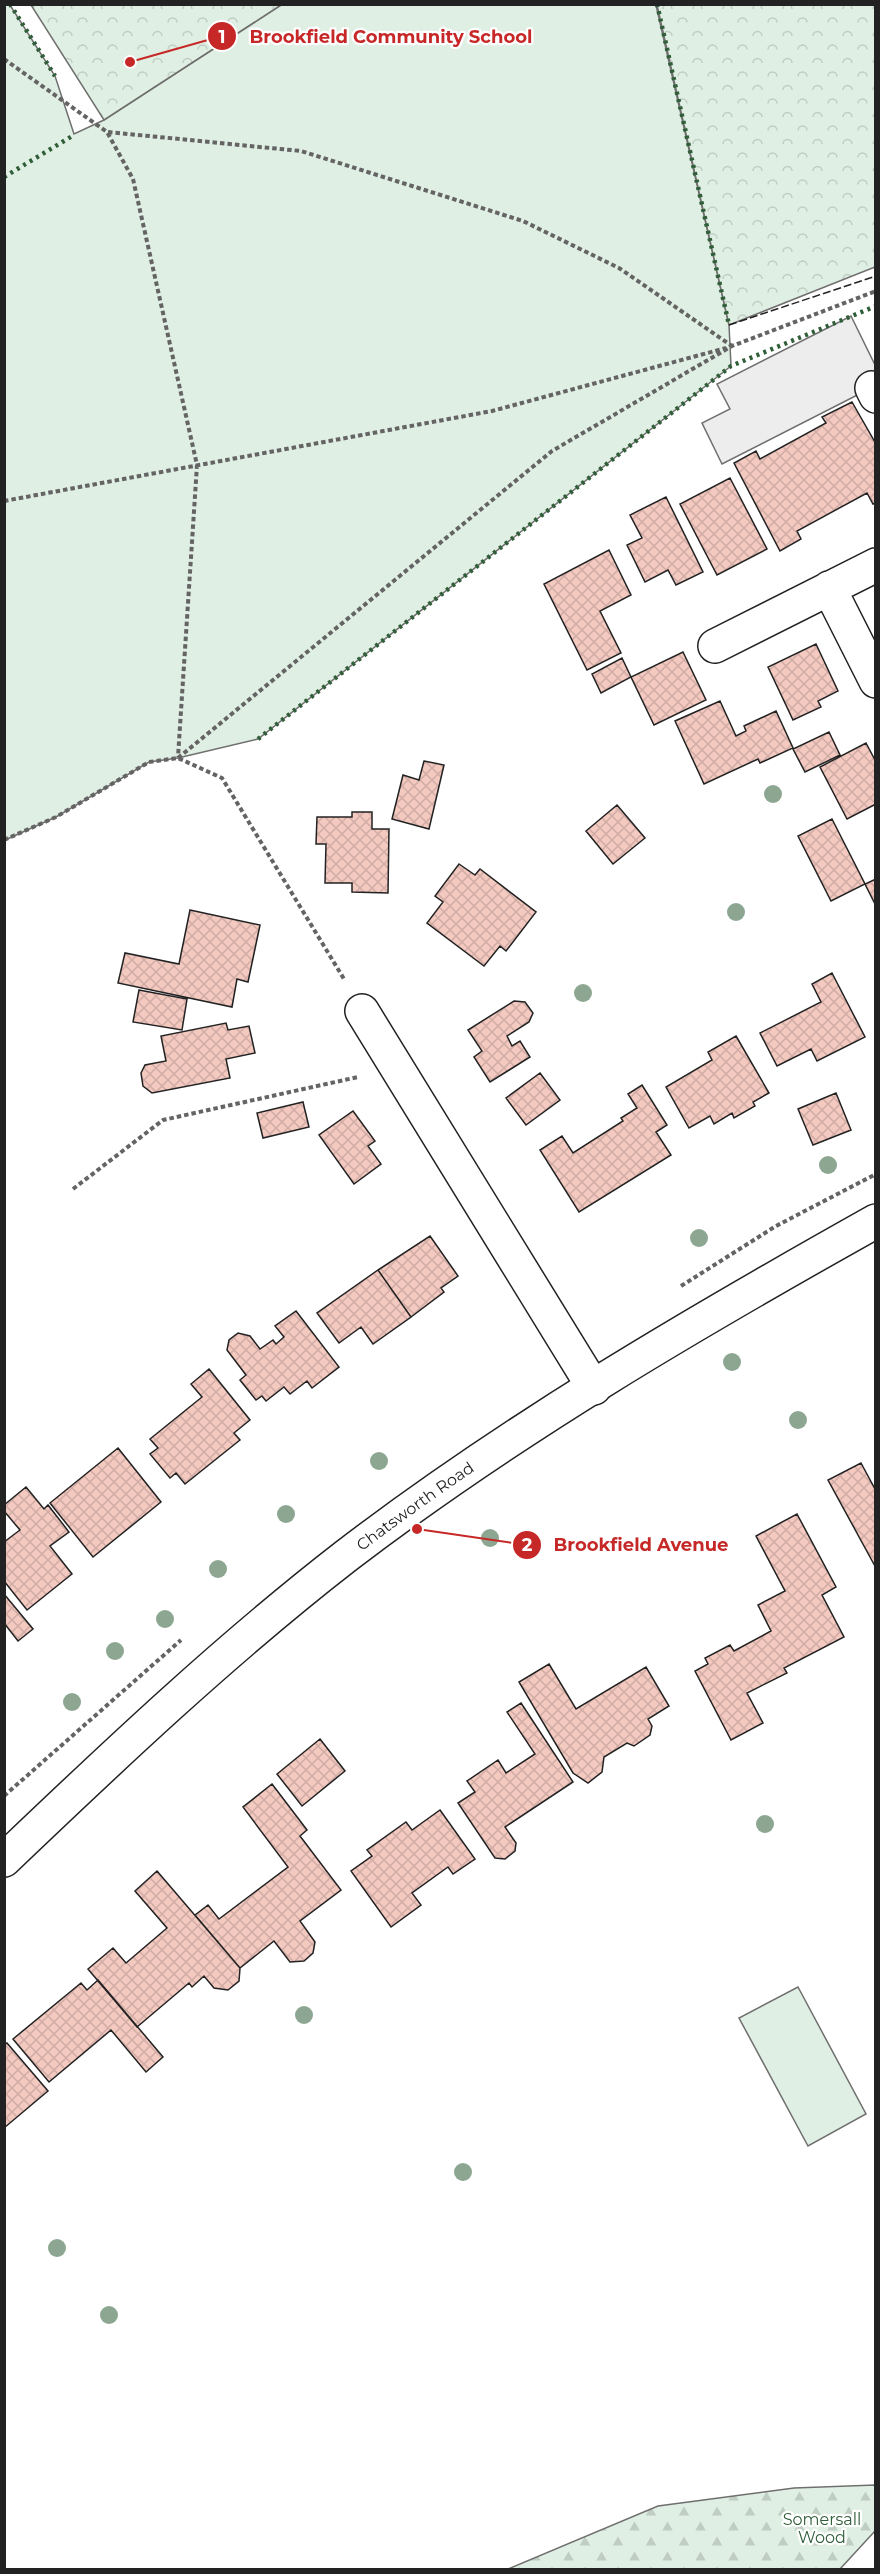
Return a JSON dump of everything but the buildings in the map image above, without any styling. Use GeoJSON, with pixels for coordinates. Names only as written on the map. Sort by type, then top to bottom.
{"type":"FeatureCollection","features":[{"type":"Feature","properties":{"kind":"main road"},"geometry":{"type":"LineString","coordinates":[[715,646],[876,565]]}},
{"type":"Feature","properties":{"kind":"main road"},"geometry":{"type":"LineString","coordinates":[[829,588],[876,681]]}},
{"type":"Feature","properties":{"kind":"main road"},"geometry":{"type":"LineString","coordinates":[[362,1011],[594,1388]]}},
{"type":"Feature","properties":{"kind":"main road","name":"Chatsworth Road"},"geometry":{"type":"LineString","coordinates":[[4,1860],[229,1652],[346,1556],[476,1463],[667,1341],[876,1221]]}},
{"type":"Feature","properties":{"kind":"path"},"geometry":{"type":"LineString","coordinates":[[4,59],[107,132],[132,179],[197,465],[178,758]]}},
{"type":"Feature","properties":{"kind":"path"},"geometry":{"type":"LineString","coordinates":[[107,132],[301,151],[523,221],[619,268],[732,346]]}},
{"type":"Feature","properties":{"kind":"path"},"geometry":{"type":"LineString","coordinates":[[4,501],[492,411],[732,346],[876,291]]}},
{"type":"Feature","properties":{"kind":"path"},"geometry":{"type":"LineString","coordinates":[[4,840],[56,817],[149,762],[178,758],[552,451],[732,346]]}},
{"type":"Feature","properties":{"kind":"path"},"geometry":{"type":"LineString","coordinates":[[178,758],[222,778],[362,1011]]}},
{"type":"Feature","properties":{"kind":"path"},"geometry":{"type":"LineString","coordinates":[[73,1189],[163,1120],[350,1080],[392,1063]]}},
{"type":"Feature","properties":{"kind":"green space"},"geometry":{"type":"Polygon","coordinates":[[[4,5],[10,5],[55,76],[74,134],[104,120],[281,5],[656,5],[729,325],[731,366],[258,739],[178,758],[149,762],[56,817],[5,840],[4,5]]]}},
{"type":"Feature","properties":{"kind":"green space"},"geometry":{"type":"Polygon","coordinates":[[[31,5],[281,5],[104,120],[31,5]]]}},
{"type":"Feature","properties":{"kind":"green space"},"geometry":{"type":"Polygon","coordinates":[[[657,5],[875,5],[875,267],[729,325],[657,5]]]}},
{"type":"Feature","properties":{"kind":"green space"},"geometry":{"type":"Polygon","coordinates":[[[798,1987],[866,2114],[808,2146],[739,2018],[798,1987]]]}},
{"type":"Feature","properties":{"kind":"green space","name":"Somersall Wood"},"geometry":{"type":"Polygon","coordinates":[[[875,2485],[875,2531],[840,2569],[508,2569],[658,2506],[794,2488],[875,2485]]]}},
{"type":"Feature","properties":{"kind":"shaded area"},"geometry":{"type":"Polygon","coordinates":[[[851,316],[875,365],[875,386],[722,464],[702,423],[730,409],[717,384],[851,316]]]}},
{"type":"Feature","properties":{"kind":"hedge"},"geometry":{"type":"LineString","coordinates":[[10,4],[55,76]]}},
{"type":"Feature","properties":{"kind":"hedge"},"geometry":{"type":"LineString","coordinates":[[657,4],[729,325]]}},
{"type":"Feature","properties":{"kind":"hedge"},"geometry":{"type":"LineString","coordinates":[[4,177],[74,135]]}},
{"type":"Feature","properties":{"kind":"hedge"},"geometry":{"type":"LineString","coordinates":[[258,739],[731,366],[876,306]]}},
{"type":"Feature","properties":{"kind":"fence"},"geometry":{"type":"LineString","coordinates":[[729,325],[876,276]]}},
{"type":"Feature","properties":{"kind":"place","name":"Brookfield Community School"},"geometry":{"type":"Point","coordinates":[130,62]}},
{"type":"Feature","properties":{"kind":"place","name":"Brookfield Avenue"},"geometry":{"type":"Point","coordinates":[417,1529]}}]}
